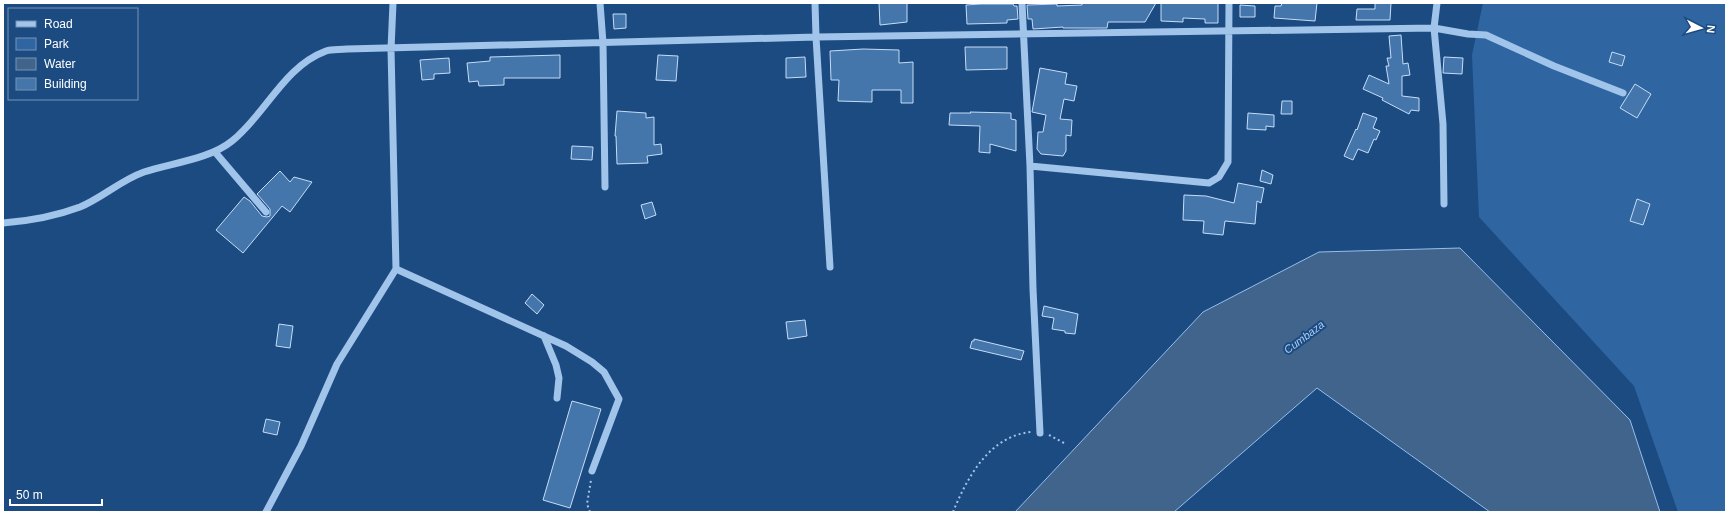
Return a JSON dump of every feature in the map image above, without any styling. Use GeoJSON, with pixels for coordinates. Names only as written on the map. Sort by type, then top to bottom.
{"type":"FeatureCollection","features":[{"type":"Feature","properties":{"kind":"street"},"geometry":{"type":"LineString","coordinates":[[266,512],[301,446],[337,364],[396,269],[391,49],[393,3]]}},
{"type":"Feature","properties":{"kind":"street"},"geometry":{"type":"LineString","coordinates":[[600,3],[603,43],[605,187]]}},
{"type":"Feature","properties":{"kind":"street"},"geometry":{"type":"LineString","coordinates":[[815,3],[830,267]]}},
{"type":"Feature","properties":{"kind":"street"},"geometry":{"type":"LineString","coordinates":[[1022,3],[1040,433]]}},
{"type":"Feature","properties":{"kind":"street"},"geometry":{"type":"LineString","coordinates":[[1030,166],[1209,183],[1219,177],[1228,162],[1229,3]]}},
{"type":"Feature","properties":{"kind":"street"},"geometry":{"type":"LineString","coordinates":[[1437,3],[1434,28],[1443,124],[1444,204]]}},
{"type":"Feature","properties":{"kind":"street"},"geometry":{"type":"LineString","coordinates":[[3,224],[29,221],[80,207],[143,173],[215,152],[232,141],[246,127],[292,73],[314,57],[327,51],[816,37],[1434,28],[1468,34],[1486,35],[1554,66],[1623,93]]}},
{"type":"Feature","properties":{"kind":"street"},"geometry":{"type":"LineString","coordinates":[[215,152],[266,212]]}},
{"type":"Feature","properties":{"kind":"street"},"geometry":{"type":"LineString","coordinates":[[396,269],[566,346],[592,362],[604,372],[619,399],[592,471]]}},
{"type":"Feature","properties":{"kind":"street"},"geometry":{"type":"LineString","coordinates":[[544,336],[556,364],[559,378],[557,398]]}},
{"type":"Feature","properties":{"kind":"path"},"geometry":{"type":"LineString","coordinates":[[953,512],[974,469],[991,451],[1018,435],[1025,433],[1048,434],[1064,443]]}},
{"type":"Feature","properties":{"kind":"path"},"geometry":{"type":"LineString","coordinates":[[590,512],[587,504],[592,471]]}},
{"type":"Feature","properties":{"kind":"green space"},"geometry":{"type":"Polygon","coordinates":[[[1483,3],[1726,3],[1726,512],[1678,512],[1634,386],[1479,217],[1472,55],[1483,3]]]}},
{"type":"Feature","properties":{"kind":"water","name":"Cumbaza"},"geometry":{"type":"Polygon","coordinates":[[[1460,248],[1630,420],[1660,512],[1490,512],[1317,388],[1174,512],[1015,512],[1203,312],[1319,252],[1460,248]]]}},
{"type":"Feature","properties":{"kind":"building"},"geometry":{"type":"Polygon","coordinates":[[[879,3],[907,3],[907,22],[880,25],[879,3]]]}},
{"type":"Feature","properties":{"kind":"building"},"geometry":{"type":"Polygon","coordinates":[[[1082,3],[1156,3],[1145,22],[1108,22],[1107,28],[1063,27],[1033,29],[1032,19],[1028,19],[1027,5],[1057,4],[1057,6],[1082,5],[1082,3]]]}},
{"type":"Feature","properties":{"kind":"building"},"geometry":{"type":"Polygon","coordinates":[[[1161,3],[1218,3],[1218,23],[1205,23],[1205,19],[1183,18],[1183,22],[1161,21],[1161,3]]]}},
{"type":"Feature","properties":{"kind":"building"},"geometry":{"type":"Polygon","coordinates":[[[1282,3],[1317,3],[1315,21],[1274,18],[1275,6],[1281,6],[1282,3]]]}},
{"type":"Feature","properties":{"kind":"building"},"geometry":{"type":"Polygon","coordinates":[[[1375,3],[1391,3],[1390,20],[1356,20],[1357,9],[1375,9],[1375,3]]]}},
{"type":"Feature","properties":{"kind":"building"},"geometry":{"type":"Polygon","coordinates":[[[1013,4],[1014,6],[1017,6],[1018,19],[1007,20],[1007,23],[967,24],[966,5],[1013,4]]]}},
{"type":"Feature","properties":{"kind":"building"},"geometry":{"type":"Polygon","coordinates":[[[1240,5],[1255,6],[1255,17],[1240,17],[1240,5]]]}},
{"type":"Feature","properties":{"kind":"building"},"geometry":{"type":"Polygon","coordinates":[[[613,14],[626,14],[626,28],[614,29],[613,14]]]}},
{"type":"Feature","properties":{"kind":"building"},"geometry":{"type":"Polygon","coordinates":[[[1401,35],[1403,64],[1408,63],[1410,75],[1402,76],[1402,96],[1419,98],[1419,111],[1411,110],[1409,114],[1382,100],[1383,98],[1363,89],[1369,75],[1389,84],[1386,66],[1389,66],[1387,58],[1391,58],[1389,36],[1401,35]]]}},
{"type":"Feature","properties":{"kind":"building"},"geometry":{"type":"Polygon","coordinates":[[[965,47],[1007,47],[1007,69],[966,70],[965,47]]]}},
{"type":"Feature","properties":{"kind":"building"},"geometry":{"type":"Polygon","coordinates":[[[863,49],[899,50],[899,63],[913,62],[913,103],[901,103],[901,90],[872,90],[872,102],[838,101],[839,80],[831,80],[830,51],[863,49]]]}},
{"type":"Feature","properties":{"kind":"building"},"geometry":{"type":"Polygon","coordinates":[[[1612,52],[1625,56],[1622,66],[1609,62],[1612,52]]]}},
{"type":"Feature","properties":{"kind":"building"},"geometry":{"type":"Polygon","coordinates":[[[560,55],[560,78],[504,78],[504,85],[479,86],[478,81],[469,82],[467,63],[490,61],[490,57],[560,55]]]}},
{"type":"Feature","properties":{"kind":"building"},"geometry":{"type":"Polygon","coordinates":[[[658,55],[678,56],[676,81],[656,80],[658,55]]]}},
{"type":"Feature","properties":{"kind":"building"},"geometry":{"type":"Polygon","coordinates":[[[805,57],[806,77],[786,78],[786,58],[805,57]]]}},
{"type":"Feature","properties":{"kind":"building"},"geometry":{"type":"Polygon","coordinates":[[[1444,57],[1463,58],[1462,74],[1443,73],[1444,57]]]}},
{"type":"Feature","properties":{"kind":"building"},"geometry":{"type":"Polygon","coordinates":[[[449,58],[450,73],[434,74],[434,79],[422,80],[420,60],[449,58]]]}},
{"type":"Feature","properties":{"kind":"building"},"geometry":{"type":"Polygon","coordinates":[[[1040,68],[1067,73],[1065,84],[1077,86],[1074,101],[1064,99],[1060,119],[1072,120],[1071,136],[1066,135],[1066,151],[1063,156],[1041,154],[1037,149],[1038,132],[1043,132],[1046,115],[1032,112],[1040,68]]]}},
{"type":"Feature","properties":{"kind":"building"},"geometry":{"type":"Polygon","coordinates":[[[1635,84],[1651,94],[1637,118],[1620,108],[1635,84]]]}},
{"type":"Feature","properties":{"kind":"building"},"geometry":{"type":"Polygon","coordinates":[[[1282,101],[1292,101],[1292,114],[1281,114],[1282,101]]]}},
{"type":"Feature","properties":{"kind":"building"},"geometry":{"type":"Polygon","coordinates":[[[617,111],[646,113],[646,118],[654,117],[654,145],[661,144],[662,154],[647,156],[648,163],[617,164],[615,136],[617,111]]]}},
{"type":"Feature","properties":{"kind":"building"},"geometry":{"type":"Polygon","coordinates":[[[970,112],[1011,113],[1011,119],[1016,120],[1016,151],[990,144],[990,153],[979,152],[980,126],[949,125],[950,113],[971,113],[970,112]]]}},
{"type":"Feature","properties":{"kind":"building"},"geometry":{"type":"Polygon","coordinates":[[[1248,113],[1274,115],[1274,127],[1266,126],[1266,130],[1247,129],[1248,113]]]}},
{"type":"Feature","properties":{"kind":"building"},"geometry":{"type":"Polygon","coordinates":[[[1363,113],[1377,118],[1373,128],[1380,131],[1376,140],[1374,139],[1368,153],[1358,149],[1353,160],[1344,156],[1356,129],[1357,130],[1363,113]]]}},
{"type":"Feature","properties":{"kind":"building"},"geometry":{"type":"Polygon","coordinates":[[[572,146],[593,147],[592,160],[571,159],[572,146]]]}},
{"type":"Feature","properties":{"kind":"building"},"geometry":{"type":"Polygon","coordinates":[[[1262,170],[1273,175],[1271,184],[1260,181],[1262,170]]]}},
{"type":"Feature","properties":{"kind":"building"},"geometry":{"type":"Polygon","coordinates":[[[280,171],[290,182],[294,177],[312,182],[290,212],[282,206],[243,253],[216,230],[244,197],[250,201],[262,216],[270,216],[270,209],[257,194],[280,171]]]}},
{"type":"Feature","properties":{"kind":"building"},"geometry":{"type":"Polygon","coordinates":[[[1238,183],[1264,188],[1261,203],[1257,201],[1255,224],[1225,221],[1223,235],[1203,233],[1204,221],[1183,220],[1184,195],[1206,196],[1234,203],[1238,183]]]}},
{"type":"Feature","properties":{"kind":"building"},"geometry":{"type":"Polygon","coordinates":[[[1637,199],[1650,204],[1643,225],[1630,221],[1637,199]]]}},
{"type":"Feature","properties":{"kind":"building"},"geometry":{"type":"Polygon","coordinates":[[[652,202],[656,215],[645,219],[641,205],[652,202]]]}},
{"type":"Feature","properties":{"kind":"building"},"geometry":{"type":"Polygon","coordinates":[[[532,294],[544,305],[537,314],[525,303],[532,294]]]}},
{"type":"Feature","properties":{"kind":"building"},"geometry":{"type":"Polygon","coordinates":[[[1044,306],[1078,314],[1075,334],[1052,329],[1054,318],[1042,316],[1044,306]]]}},
{"type":"Feature","properties":{"kind":"building"},"geometry":{"type":"Polygon","coordinates":[[[805,320],[807,336],[788,339],[786,322],[805,320]]]}},
{"type":"Feature","properties":{"kind":"building"},"geometry":{"type":"Polygon","coordinates":[[[279,324],[293,326],[290,348],[276,346],[279,324]]]}},
{"type":"Feature","properties":{"kind":"building"},"geometry":{"type":"Polygon","coordinates":[[[974,339],[1024,351],[1021,360],[970,348],[974,339]]]}},
{"type":"Feature","properties":{"kind":"building"},"geometry":{"type":"Polygon","coordinates":[[[572,401],[601,409],[570,508],[543,500],[572,401]]]}},
{"type":"Feature","properties":{"kind":"building"},"geometry":{"type":"Polygon","coordinates":[[[266,419],[280,422],[277,435],[263,432],[266,419]]]}}]}
